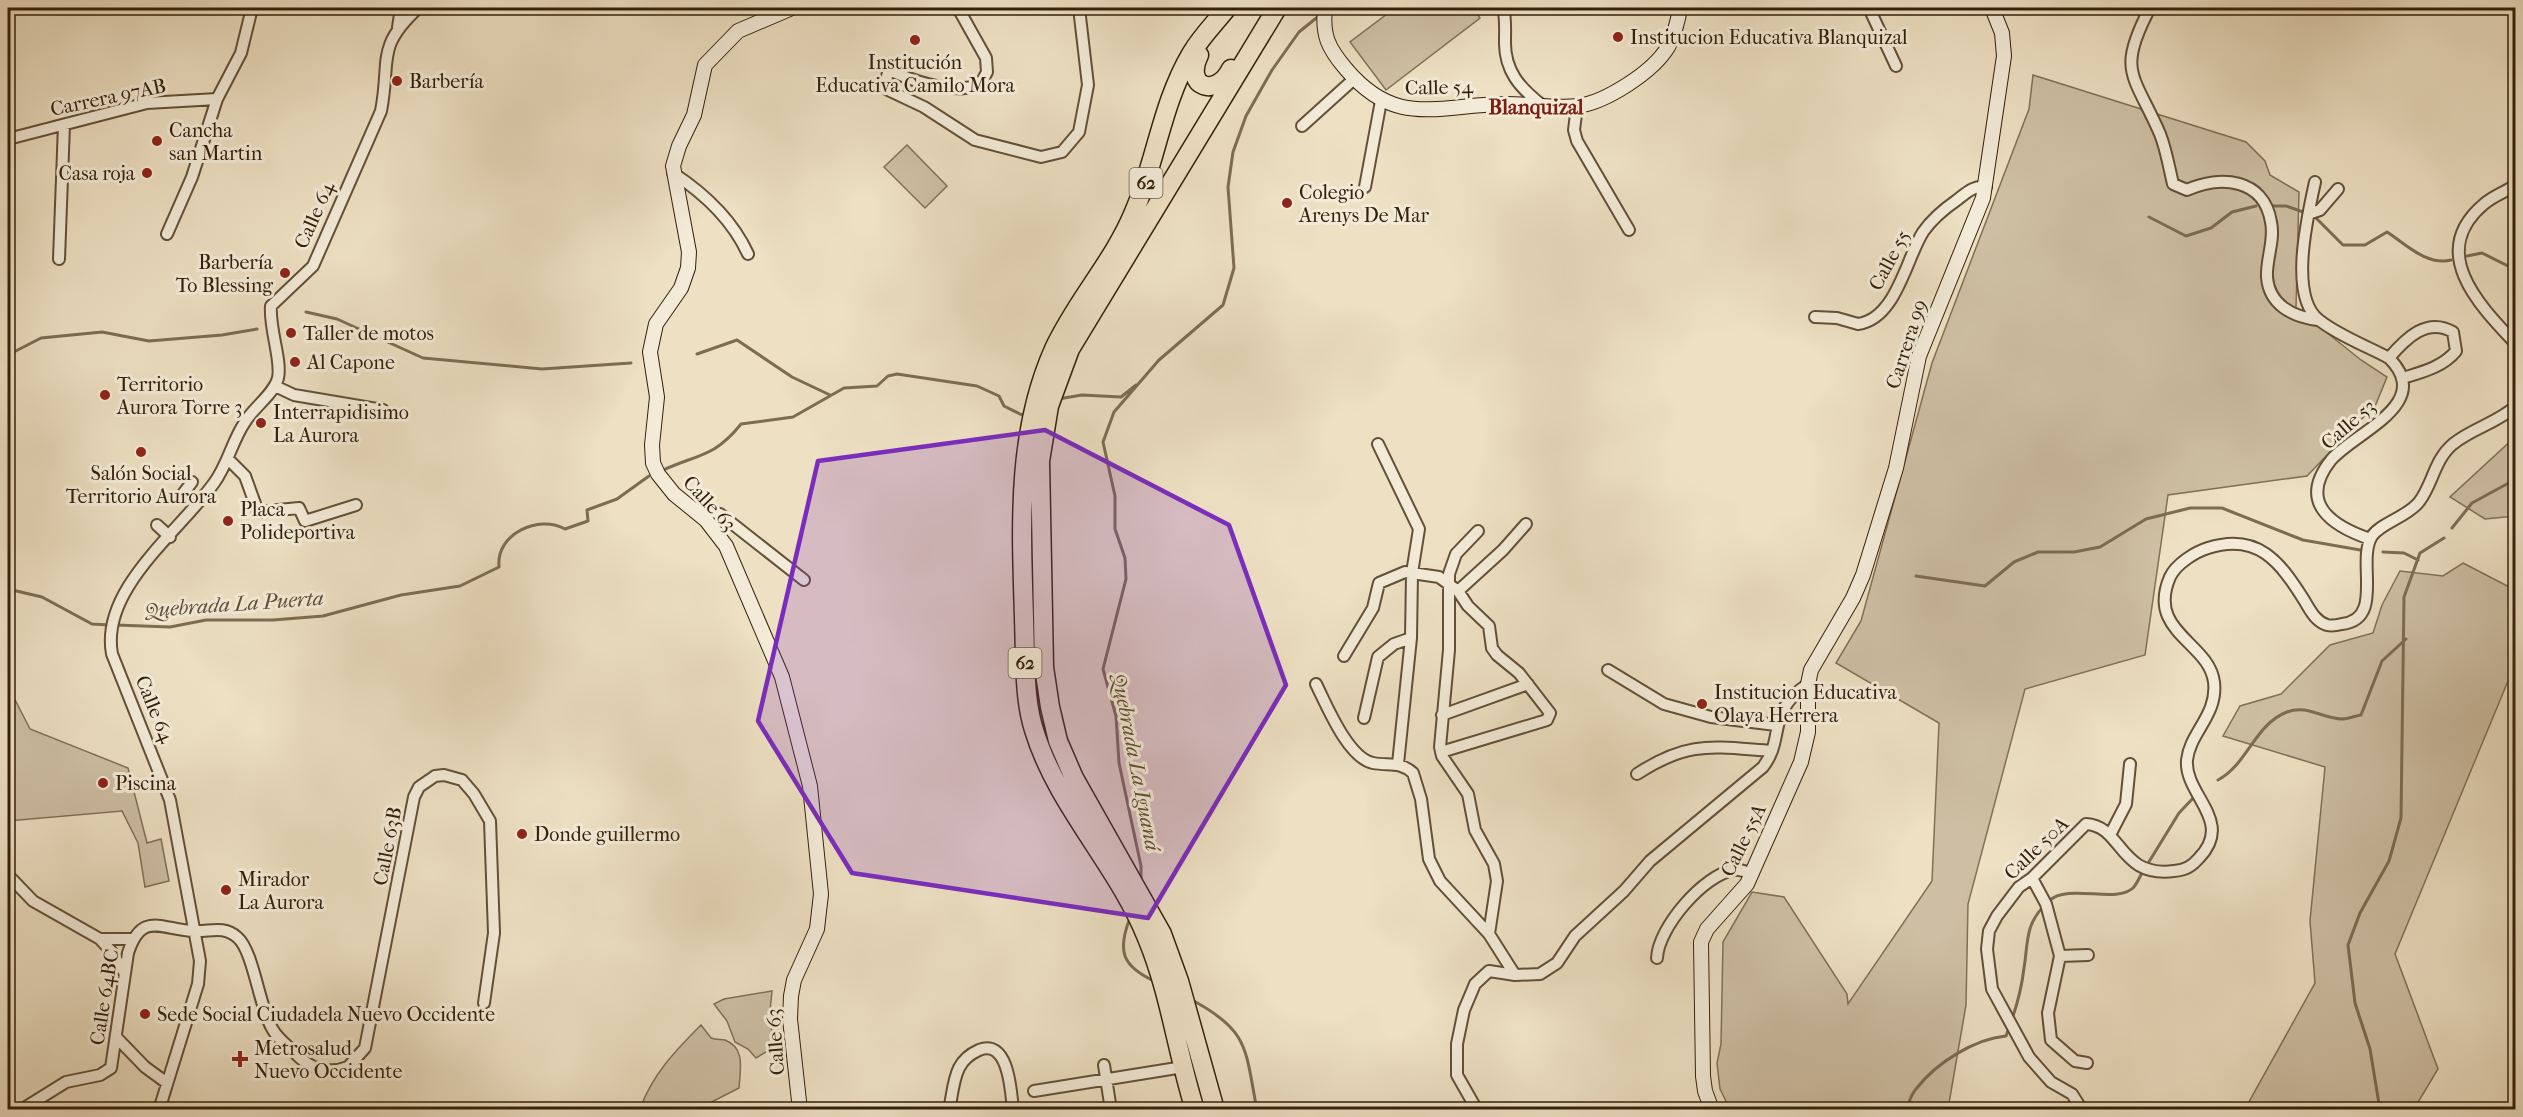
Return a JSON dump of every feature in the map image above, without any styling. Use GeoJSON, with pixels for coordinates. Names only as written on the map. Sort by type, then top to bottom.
{"type":"FeatureCollection","features":[{"type":"Feature","properties":{"kind":"highway","name":"62"},"geometry":{"type":"LineString","coordinates":[[1063,348],[1276,9]]}},
{"type":"Feature","properties":{"kind":"highway","name":"62"},"geometry":{"type":"LineString","coordinates":[[1215,1110],[1200,1065],[1179,981],[1162,934],[1048,766],[1029,711],[1025,662],[1023,503],[1035,435],[1058,377],[1063,348],[1133,214],[1179,79],[1191,54],[1224,11]]}},
{"type":"Feature","properties":{"kind":"highway"},"geometry":{"type":"LineString","coordinates":[[1224,11],[1193,70],[1194,77],[1201,84],[1211,87],[1220,84],[1228,76],[1236,60],[1260,35]]}},
{"type":"Feature","properties":{"kind":"highway","name":"62"},"geometry":{"type":"LineString","coordinates":[[1116,867],[1148,939],[1195,1110]]}},
{"type":"Feature","properties":{"kind":"street"},"geometry":{"type":"LineString","coordinates":[[8,9],[12,8]]}},
{"type":"Feature","properties":{"kind":"street"},"geometry":{"type":"LineString","coordinates":[[167,234],[192,177],[217,99],[241,53],[252,8]]}},
{"type":"Feature","properties":{"kind":"street"},"geometry":{"type":"LineString","coordinates":[[398,27],[401,8]]}},
{"type":"Feature","properties":{"kind":"street","name":"Calle 64"},"geometry":{"type":"LineString","coordinates":[[159,1110],[198,984],[200,961],[170,800],[112,654],[109,640],[115,607],[136,576],[197,504],[229,460],[243,424],[275,386],[278,377],[270,319],[271,306],[313,266],[381,111],[385,92],[385,57],[398,27],[418,8]]}},
{"type":"Feature","properties":{"kind":"street","name":"Calle 63"},"geometry":{"type":"LineString","coordinates":[[792,8],[738,32],[705,65],[694,115],[674,158],[673,173],[689,263],[684,283],[656,324],[650,342],[658,405],[652,446],[653,463],[667,485],[713,529],[726,546],[791,704],[810,786],[816,825],[821,894],[817,928],[794,980],[791,996],[790,1019],[800,1110]]}},
{"type":"Feature","properties":{"kind":"street"},"geometry":{"type":"LineString","coordinates":[[958,8],[986,58],[987,72],[980,85],[967,89],[936,86],[891,71],[885,83],[888,90],[924,107],[975,140],[1041,157],[1062,152],[1079,132],[1088,85],[1079,8]]}},
{"type":"Feature","properties":{"kind":"street","name":"Calle 54"},"geometry":{"type":"LineString","coordinates":[[1325,8],[1324,36],[1330,50],[1354,79],[1381,101],[1394,107],[1419,110],[1500,104],[1577,106],[1610,95],[1658,60],[1672,37],[1680,8]]}},
{"type":"Feature","properties":{"kind":"street"},"geometry":{"type":"LineString","coordinates":[[1503,8],[1504,53],[1510,72],[1523,90],[1544,106]]}},
{"type":"Feature","properties":{"kind":"street"},"geometry":{"type":"LineString","coordinates":[[1869,8],[1896,66]]}},
{"type":"Feature","properties":{"kind":"street","name":"Carrera 99"},"geometry":{"type":"LineString","coordinates":[[1808,684],[1814,662],[1853,598],[1863,575],[1896,468],[1919,356],[1972,229],[1986,187],[2004,56],[2002,33],[1992,8]]}},
{"type":"Feature","properties":{"kind":"street"},"geometry":{"type":"LineString","coordinates":[[2151,8],[2133,42],[2131,58],[2133,77],[2161,136],[2173,184],[2187,190],[2198,185],[2230,180],[2246,185],[2262,200],[2271,221],[2267,277],[2273,297],[2288,312],[2318,320],[2389,358],[2398,367],[2403,378],[2442,364],[2451,357],[2456,351],[2453,332],[2442,326],[2428,327],[2403,341],[2389,358]]}},
{"type":"Feature","properties":{"kind":"street"},"geometry":{"type":"LineString","coordinates":[[1302,126],[1354,79]]}},
{"type":"Feature","properties":{"kind":"street","name":"Carrera 97AB"},"geometry":{"type":"LineString","coordinates":[[8,140],[147,103],[217,99]]}},
{"type":"Feature","properties":{"kind":"street"},"geometry":{"type":"LineString","coordinates":[[1365,187],[1381,101]]}},
{"type":"Feature","properties":{"kind":"street"},"geometry":{"type":"LineString","coordinates":[[1577,106],[1574,130],[1577,141],[1629,230]]}},
{"type":"Feature","properties":{"kind":"street"},"geometry":{"type":"LineString","coordinates":[[59,259],[64,125]]}},
{"type":"Feature","properties":{"kind":"street"},"geometry":{"type":"LineString","coordinates":[[673,173],[717,208],[739,234],[748,254]]}},
{"type":"Feature","properties":{"kind":"street"},"geometry":{"type":"LineString","coordinates":[[2315,182],[2301,260],[2307,302],[2318,320]]}},
{"type":"Feature","properties":{"kind":"street"},"geometry":{"type":"LineString","coordinates":[[2516,185],[2497,194],[2473,214],[2463,230],[2459,269],[2472,293],[2516,344]]}},
{"type":"Feature","properties":{"kind":"street","name":"Calle 55"},"geometry":{"type":"LineString","coordinates":[[1815,317],[1837,318],[1858,324],[1874,317],[1897,290],[1918,242],[1932,220],[1974,188],[1986,187]]}},
{"type":"Feature","properties":{"kind":"street"},"geometry":{"type":"LineString","coordinates":[[2310,216],[2320,210],[2338,189]]}},
{"type":"Feature","properties":{"kind":"street","name":"Calle 53"},"geometry":{"type":"LineString","coordinates":[[2370,539],[2335,524],[2319,503],[2318,490],[2322,475],[2332,459],[2390,414],[2397,402],[2403,378]]}},
{"type":"Feature","properties":{"kind":"street"},"geometry":{"type":"LineString","coordinates":[[275,386],[304,398],[383,410]]}},
{"type":"Feature","properties":{"kind":"street"},"geometry":{"type":"LineString","coordinates":[[2130,764],[2126,804],[2110,835],[2123,854],[2144,869],[2164,872],[2183,870],[2192,866],[2208,849],[2212,834],[2209,816],[2187,761],[2191,747],[2208,719],[2214,681],[2206,665],[2168,619],[2164,598],[2171,575],[2202,550],[2227,542],[2245,544],[2270,555],[2278,562],[2315,618],[2328,625],[2345,624],[2361,615],[2367,599],[2366,568],[2370,539],[2376,532],[2400,519],[2419,502],[2441,457],[2454,444],[2476,429],[2504,417],[2516,406]]}},
{"type":"Feature","properties":{"kind":"street"},"geometry":{"type":"LineString","coordinates":[[1378,444],[1419,529],[1412,573],[1411,638],[1398,764]]}},
{"type":"Feature","properties":{"kind":"street"},"geometry":{"type":"LineString","coordinates":[[229,460],[245,476],[258,512],[299,508],[304,521],[356,505]]}},
{"type":"Feature","properties":{"kind":"street"},"geometry":{"type":"LineString","coordinates":[[192,482],[182,495],[197,504]]}},
{"type":"Feature","properties":{"kind":"street"},"geometry":{"type":"LineString","coordinates":[[691,507],[720,514],[804,580]]}},
{"type":"Feature","properties":{"kind":"street"},"geometry":{"type":"LineString","coordinates":[[1490,934],[1497,881],[1494,864],[1475,830],[1468,794],[1441,752],[1442,716],[1454,587],[1503,550],[1526,524]]}},
{"type":"Feature","properties":{"kind":"street"},"geometry":{"type":"LineString","coordinates":[[157,525],[170,537]]}},
{"type":"Feature","properties":{"kind":"street"},"geometry":{"type":"LineString","coordinates":[[1441,752],[1549,719],[1550,713],[1528,684],[1492,648],[1489,626],[1468,606],[1454,587],[1449,574],[1456,554],[1478,531]]}},
{"type":"Feature","properties":{"kind":"street"},"geometry":{"type":"LineString","coordinates":[[1344,656],[1373,608],[1379,583],[1405,572],[1439,577],[1454,587]]}},
{"type":"Feature","properties":{"kind":"street"},"geometry":{"type":"LineString","coordinates":[[1364,718],[1378,657],[1394,644],[1411,638]]}},
{"type":"Feature","properties":{"kind":"street"},"geometry":{"type":"LineString","coordinates":[[1608,670],[1664,704],[1711,717],[1776,725]]}},
{"type":"Feature","properties":{"kind":"street"},"geometry":{"type":"LineString","coordinates":[[1316,684],[1354,752],[1371,763],[1398,764],[1413,773],[1421,799],[1429,859],[1436,873],[1490,934],[1515,975]]}},
{"type":"Feature","properties":{"kind":"street"},"geometry":{"type":"LineString","coordinates":[[1442,716],[1528,684]]}},
{"type":"Feature","properties":{"kind":"street"},"geometry":{"type":"LineString","coordinates":[[1477,1110],[1458,1075],[1457,1044],[1464,1010],[1475,984],[1490,971],[1515,975],[1540,974],[1557,963],[1575,936],[1624,891],[1650,861],[1759,771],[1772,751],[1776,725],[1789,701],[1808,684]]}},
{"type":"Feature","properties":{"kind":"street","name":"Calle 55A"},"geometry":{"type":"LineString","coordinates":[[1712,1110],[1705,1091],[1703,1076],[1699,951],[1707,929],[1743,889],[1752,874],[1804,753],[1808,732],[1808,684]]}},
{"type":"Feature","properties":{"kind":"street"},"geometry":{"type":"LineString","coordinates":[[1637,774],[1662,758],[1685,749],[1716,746],[1772,751]]}},
{"type":"Feature","properties":{"kind":"street","name":"Calle 63B"},"geometry":{"type":"LineString","coordinates":[[195,931],[224,929],[237,937],[245,946],[261,1004],[273,1032],[303,1062],[322,1071],[342,1070],[354,1063],[364,1048],[414,797],[419,787],[435,776],[444,775],[462,780],[490,821],[494,933],[484,1003]]}},
{"type":"Feature","properties":{"kind":"street","name":"Calle 50A"},"geometry":{"type":"LineString","coordinates":[[2082,1110],[2072,1094],[2051,1082],[2029,1057],[1992,989],[1987,949],[1989,931],[1997,916],[2019,887],[2032,878],[2086,824],[2098,825],[2110,835]]}},
{"type":"Feature","properties":{"kind":"street"},"geometry":{"type":"LineString","coordinates":[[1657,957],[1664,932],[1693,896],[1725,872],[1738,870],[1752,874]]}},
{"type":"Feature","properties":{"kind":"street"},"geometry":{"type":"LineString","coordinates":[[8,875],[33,901],[100,939],[111,951],[124,972]]}},
{"type":"Feature","properties":{"kind":"street"},"geometry":{"type":"LineString","coordinates":[[2032,878],[2046,904],[2060,956],[2048,1013],[2051,1040],[2075,1061],[2087,1063]]}},
{"type":"Feature","properties":{"kind":"street"},"geometry":{"type":"LineString","coordinates":[[100,939],[132,939],[153,924],[195,931]]}},
{"type":"Feature","properties":{"kind":"street","name":"Calle 64BC"},"geometry":{"type":"LineString","coordinates":[[21,1110],[66,1082],[100,1075],[111,1068],[117,1038],[124,972],[132,939]]}},
{"type":"Feature","properties":{"kind":"street"},"geometry":{"type":"LineString","coordinates":[[2060,956],[2088,955]]}},
{"type":"Feature","properties":{"kind":"street"},"geometry":{"type":"LineString","coordinates":[[117,1038],[145,1067],[167,1083]]}},
{"type":"Feature","properties":{"kind":"street"},"geometry":{"type":"LineString","coordinates":[[949,1110],[959,1068],[968,1055],[982,1049],[993,1050],[1002,1058],[1008,1071],[1013,1110]]}},
{"type":"Feature","properties":{"kind":"street"},"geometry":{"type":"LineString","coordinates":[[1104,1065],[1111,1110]]}},
{"type":"Feature","properties":{"kind":"street"},"geometry":{"type":"LineString","coordinates":[[1034,1091],[1177,1068]]}},
{"type":"Feature","properties":{"kind":"highlighted area"},"geometry":{"type":"Polygon","coordinates":[[[1045,430],[1229,525],[1286,685],[1148,918],[852,873],[758,721],[818,461],[1045,430]]]}},
{"type":"Feature","properties":{"kind":"shaded area"},"geometry":{"type":"Polygon","coordinates":[[[1395,8],[1479,8],[1475,11],[1480,18],[1386,90],[1350,42],[1395,8]]]}},
{"type":"Feature","properties":{"kind":"shaded area"},"geometry":{"type":"Polygon","coordinates":[[[2033,75],[2246,142],[2265,161],[2270,175],[2299,192],[2296,308],[2361,360],[2387,377],[2376,404],[2307,476],[2168,495],[2145,655],[2025,689],[1968,904],[1966,1005],[1948,1109],[1730,1109],[1720,1089],[1717,1063],[1721,1044],[1723,942],[1752,892],[1784,897],[1847,994],[1848,1004],[1932,881],[1939,723],[1836,663],[1861,621],[1932,363],[2029,109],[2033,75]]]}},
{"type":"Feature","properties":{"kind":"shaded area"},"geometry":{"type":"Polygon","coordinates":[[[907,145],[947,186],[925,208],[884,167],[907,145]]]}},
{"type":"Feature","properties":{"kind":"shaded area"},"geometry":{"type":"Polygon","coordinates":[[[2515,437],[2515,516],[2485,519],[2450,497],[2515,437]]]}},
{"type":"Feature","properties":{"kind":"shaded area"},"geometry":{"type":"Polygon","coordinates":[[[2463,563],[2515,590],[2515,664],[2395,954],[2438,1069],[2414,1109],[2245,1109],[2315,983],[2310,921],[2325,767],[2223,736],[2240,706],[2281,694],[2330,645],[2373,633],[2382,605],[2400,571],[2443,576],[2463,563]]]}},
{"type":"Feature","properties":{"kind":"shaded area"},"geometry":{"type":"Polygon","coordinates":[[[8,686],[30,729],[128,768],[147,843],[161,839],[169,881],[145,887],[138,843],[122,811],[8,821],[8,686]]]}},
{"type":"Feature","properties":{"kind":"shaded area"},"geometry":{"type":"Polygon","coordinates":[[[772,991],[769,1022],[777,1045],[756,1058],[748,1049],[735,1042],[727,1021],[714,1004],[724,999],[772,991]]]}},
{"type":"Feature","properties":{"kind":"shaded area"},"geometry":{"type":"Polygon","coordinates":[[[701,1025],[711,1038],[725,1040],[736,1048],[741,1067],[739,1088],[698,1109],[640,1109],[658,1074],[673,1054],[701,1025]]]}},
{"type":"Feature","properties":{"kind":"waterway","name":"Quebrada La Iguaná"},"geometry":{"type":"LineString","coordinates":[[1141,880],[1141,866],[1119,763],[1116,716],[1103,669],[1126,579],[1125,558],[1115,529],[1115,496],[1103,442],[1114,412],[1159,360],[1223,305],[1234,268],[1228,187],[1233,152],[1246,116],[1272,70],[1299,32],[1320,15]]}},
{"type":"Feature","properties":{"kind":"waterway"},"geometry":{"type":"LineString","coordinates":[[2149,217],[2186,236],[2211,228],[2232,212],[2256,206]]}},
{"type":"Feature","properties":{"kind":"waterway"},"geometry":{"type":"LineString","coordinates":[[2273,206],[2286,206],[2306,213]]}},
{"type":"Feature","properties":{"kind":"waterway"},"geometry":{"type":"LineString","coordinates":[[2313,215],[2343,245],[2365,245],[2387,232],[2425,257],[2442,261],[2451,260]]}},
{"type":"Feature","properties":{"kind":"waterway"},"geometry":{"type":"LineString","coordinates":[[2467,256],[2482,253],[2516,270]]}},
{"type":"Feature","properties":{"kind":"waterway"},"geometry":{"type":"LineString","coordinates":[[306,312],[337,319],[423,358],[542,369],[631,363]]}},
{"type":"Feature","properties":{"kind":"waterway"},"geometry":{"type":"LineString","coordinates":[[8,355],[41,338],[102,332],[149,341],[222,335],[257,329]]}},
{"type":"Feature","properties":{"kind":"waterway"},"geometry":{"type":"LineString","coordinates":[[697,354],[737,340],[792,377],[830,395]]}},
{"type":"Feature","properties":{"kind":"waterway","name":"Quebrada La Puerta"},"geometry":{"type":"LineString","coordinates":[[661,471],[713,449],[741,424],[793,417],[844,388],[877,386],[888,376],[897,374],[977,386],[999,396],[1004,406],[1022,415],[1027,413]]}},
{"type":"Feature","properties":{"kind":"waterway","name":"Quebrada La Puerta"},"geometry":{"type":"LineString","coordinates":[[1058,399],[1082,395],[1121,397],[1136,385]]}},
{"type":"Feature","properties":{"kind":"waterway","name":"Quebrada La Puerta"},"geometry":{"type":"LineString","coordinates":[[499,566],[504,545],[521,530],[543,524],[565,529],[588,521],[587,510],[617,499],[649,476]]}},
{"type":"Feature","properties":{"kind":"waterway"},"geometry":{"type":"LineString","coordinates":[[2452,528],[2472,503],[2516,479]]}},
{"type":"Feature","properties":{"kind":"waterway"},"geometry":{"type":"LineString","coordinates":[[1916,576],[1985,586],[2014,562],[2038,552],[2074,552],[2100,547],[2146,519],[2190,508],[2222,508],[2303,540],[2366,551]]}},
{"type":"Feature","properties":{"kind":"waterway"},"geometry":{"type":"LineString","coordinates":[[2380,1110],[2370,1049],[2355,1003],[2348,945],[2360,913],[2389,861],[2401,818],[2404,597],[2420,553],[2444,538]]}},
{"type":"Feature","properties":{"kind":"waterway"},"geometry":{"type":"LineString","coordinates":[[2383,552],[2404,553],[2418,560]]}},
{"type":"Feature","properties":{"kind":"waterway","name":"Quebrada La Puerta"},"geometry":{"type":"LineString","coordinates":[[116,625],[170,627],[206,620],[273,620],[323,616],[401,595],[460,586],[499,567]]}},
{"type":"Feature","properties":{"kind":"waterway","name":"Quebrada La Puerta"},"geometry":{"type":"LineString","coordinates":[[8,589],[42,597],[92,624],[109,625]]}},
{"type":"Feature","properties":{"kind":"waterway"},"geometry":{"type":"LineString","coordinates":[[2218,780],[2237,765],[2267,726],[2287,712],[2301,710],[2342,719],[2361,715],[2382,661],[2406,639]]}},
{"type":"Feature","properties":{"kind":"waterway"},"geometry":{"type":"LineString","coordinates":[[2147,865],[2179,813],[2196,795]]}},
{"type":"Feature","properties":{"kind":"waterway"},"geometry":{"type":"LineString","coordinates":[[2049,901],[2057,896],[2068,894],[2125,892],[2133,888],[2143,871]]}},
{"type":"Feature","properties":{"kind":"waterway"},"geometry":{"type":"LineString","coordinates":[[2012,1019],[2021,987],[2030,928],[2044,906]]}},
{"type":"Feature","properties":{"kind":"waterway","name":"Quebrada La Iguaná"},"geometry":{"type":"LineString","coordinates":[[1130,918],[1124,940],[1125,956],[1135,969],[1154,981]]}},
{"type":"Feature","properties":{"kind":"waterway","name":"Quebrada La Iguaná"},"geometry":{"type":"LineString","coordinates":[[1192,1000],[1211,1011],[1235,1032],[1242,1044],[1250,1071],[1257,1110]]}},
{"type":"Feature","properties":{"kind":"waterway"},"geometry":{"type":"LineString","coordinates":[[1906,1110],[1914,1091],[1934,1070],[1969,1047],[2006,1036],[2009,1028]]}},
{"type":"Feature","properties":{"kind":"place","name":"Institucion Educativa Blanquizal"},"geometry":{"type":"Point","coordinates":[1618,37]}},
{"type":"Feature","properties":{"kind":"place","name":"Institución Educativa Camilo Mora"},"geometry":{"type":"Point","coordinates":[915,40]}},
{"type":"Feature","properties":{"kind":"place","name":"Barbería"},"geometry":{"type":"Point","coordinates":[397,81]}},
{"type":"Feature","properties":{"kind":"place","name":"Cancha san Martin"},"geometry":{"type":"Point","coordinates":[157,141]}},
{"type":"Feature","properties":{"kind":"place","name":"Casa roja"},"geometry":{"type":"Point","coordinates":[147,173]}},
{"type":"Feature","properties":{"kind":"place","name":"Colegio Arenys De Mar"},"geometry":{"type":"Point","coordinates":[1287,203]}},
{"type":"Feature","properties":{"kind":"place","name":"Barbería To Blessing"},"geometry":{"type":"Point","coordinates":[285,273]}},
{"type":"Feature","properties":{"kind":"place","name":"Taller de motos"},"geometry":{"type":"Point","coordinates":[291,333]}},
{"type":"Feature","properties":{"kind":"place","name":"Al Capone"},"geometry":{"type":"Point","coordinates":[295,362]}},
{"type":"Feature","properties":{"kind":"place","name":"Territorio Aurora Torre 3"},"geometry":{"type":"Point","coordinates":[105,395]}},
{"type":"Feature","properties":{"kind":"place","name":"Interrapidisimo La Aurora"},"geometry":{"type":"Point","coordinates":[261,423]}},
{"type":"Feature","properties":{"kind":"place","name":"Salón Social Territorio Aurora"},"geometry":{"type":"Point","coordinates":[141,452]}},
{"type":"Feature","properties":{"kind":"place","name":"Placa Polideportiva"},"geometry":{"type":"Point","coordinates":[228,521]}},
{"type":"Feature","properties":{"kind":"place","name":"Institucion Educativa Olaya Herrera"},"geometry":{"type":"Point","coordinates":[1702,704]}},
{"type":"Feature","properties":{"kind":"place","name":"Piscina"},"geometry":{"type":"Point","coordinates":[103,783]}},
{"type":"Feature","properties":{"kind":"place","name":"Donde guillermo"},"geometry":{"type":"Point","coordinates":[522,834]}},
{"type":"Feature","properties":{"kind":"place","name":"Mirador La Aurora"},"geometry":{"type":"Point","coordinates":[226,890]}},
{"type":"Feature","properties":{"kind":"place","name":"Sede Social Ciudadela Nuevo Occidente"},"geometry":{"type":"Point","coordinates":[145,1014]}},
{"type":"Feature","properties":{"kind":"place","name":"Metrosalud Nuevo Occidente"},"geometry":{"type":"Point","coordinates":[240,1059]}},
{"type":"Feature","properties":{"kind":"district","name":"Blanquizal"},"geometry":{"type":"Point","coordinates":[1536,107]}}]}
